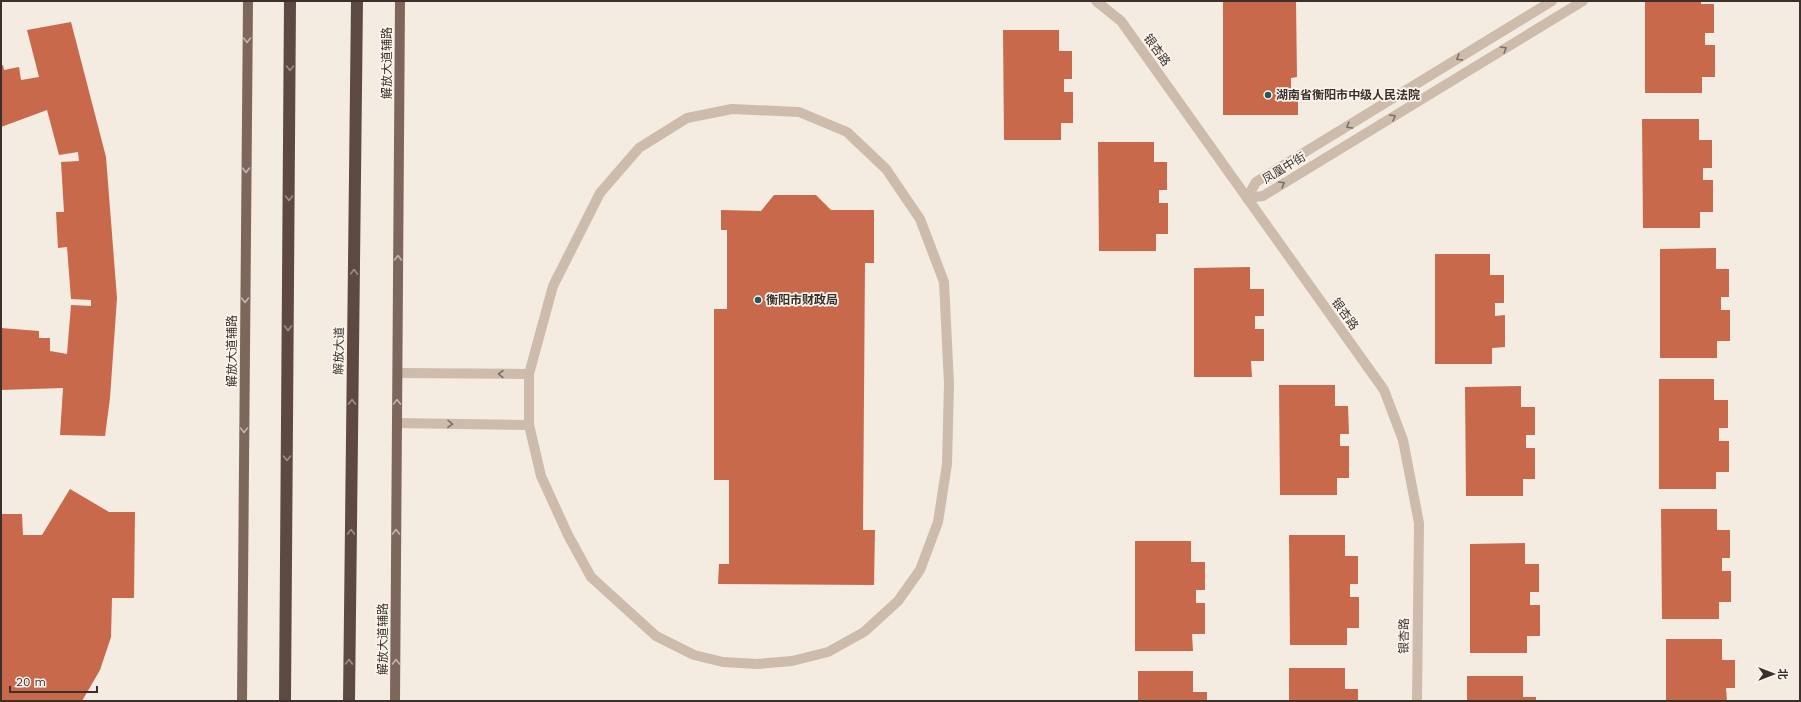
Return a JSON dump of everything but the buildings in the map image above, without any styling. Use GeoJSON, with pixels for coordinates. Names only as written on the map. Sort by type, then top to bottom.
{"type":"FeatureCollection","features":[{"type":"Feature","properties":{"kind":"highway"},"geometry":{"type":"LineString","coordinates":[[285,701],[290,1]]}},
{"type":"Feature","properties":{"kind":"highway","name":"解放大道"},"geometry":{"type":"LineString","coordinates":[[349,701],[357,1]]}},
{"type":"Feature","properties":{"kind":"main road","name":"解放大道辅路"},"geometry":{"type":"LineString","coordinates":[[242,701],[248,1]]}},
{"type":"Feature","properties":{"kind":"main road","name":"解放大道辅路"},"geometry":{"type":"LineString","coordinates":[[395,701],[400,1]]}},
{"type":"Feature","properties":{"kind":"street","name":"银杏路"},"geometry":{"type":"LineString","coordinates":[[1096,1],[1121,21],[1384,390],[1403,440],[1419,523],[1417,701]]}},
{"type":"Feature","properties":{"kind":"street","name":"凤凰中街"},"geometry":{"type":"LineString","coordinates":[[1247,198],[1256,182],[1552,1]]}},
{"type":"Feature","properties":{"kind":"street","name":"凤凰中街"},"geometry":{"type":"LineString","coordinates":[[1247,198],[1263,196],[1583,1]]}},
{"type":"Feature","properties":{"kind":"street"},"geometry":{"type":"LineString","coordinates":[[732,108],[799,112],[847,132],[886,169],[920,219],[944,282],[949,384],[947,464],[938,522],[920,570],[898,601],[864,632],[828,652],[792,661],[757,664],[723,662],[694,655],[656,636],[591,577],[568,535],[541,476],[529,425],[529,374],[553,286],[600,193],[638,148],[687,118],[732,108]]}},
{"type":"Feature","properties":{"kind":"street"},"geometry":{"type":"LineString","coordinates":[[398,373],[529,374]]}},
{"type":"Feature","properties":{"kind":"street"},"geometry":{"type":"LineString","coordinates":[[397,423],[529,425]]}},
{"type":"Feature","properties":{"kind":"place","name":"湖南省衡阳市中级人民法院"},"geometry":{"type":"Point","coordinates":[1268,95]}},
{"type":"Feature","properties":{"kind":"place","name":"衡阳市财政局"},"geometry":{"type":"Point","coordinates":[758,300]}}]}
